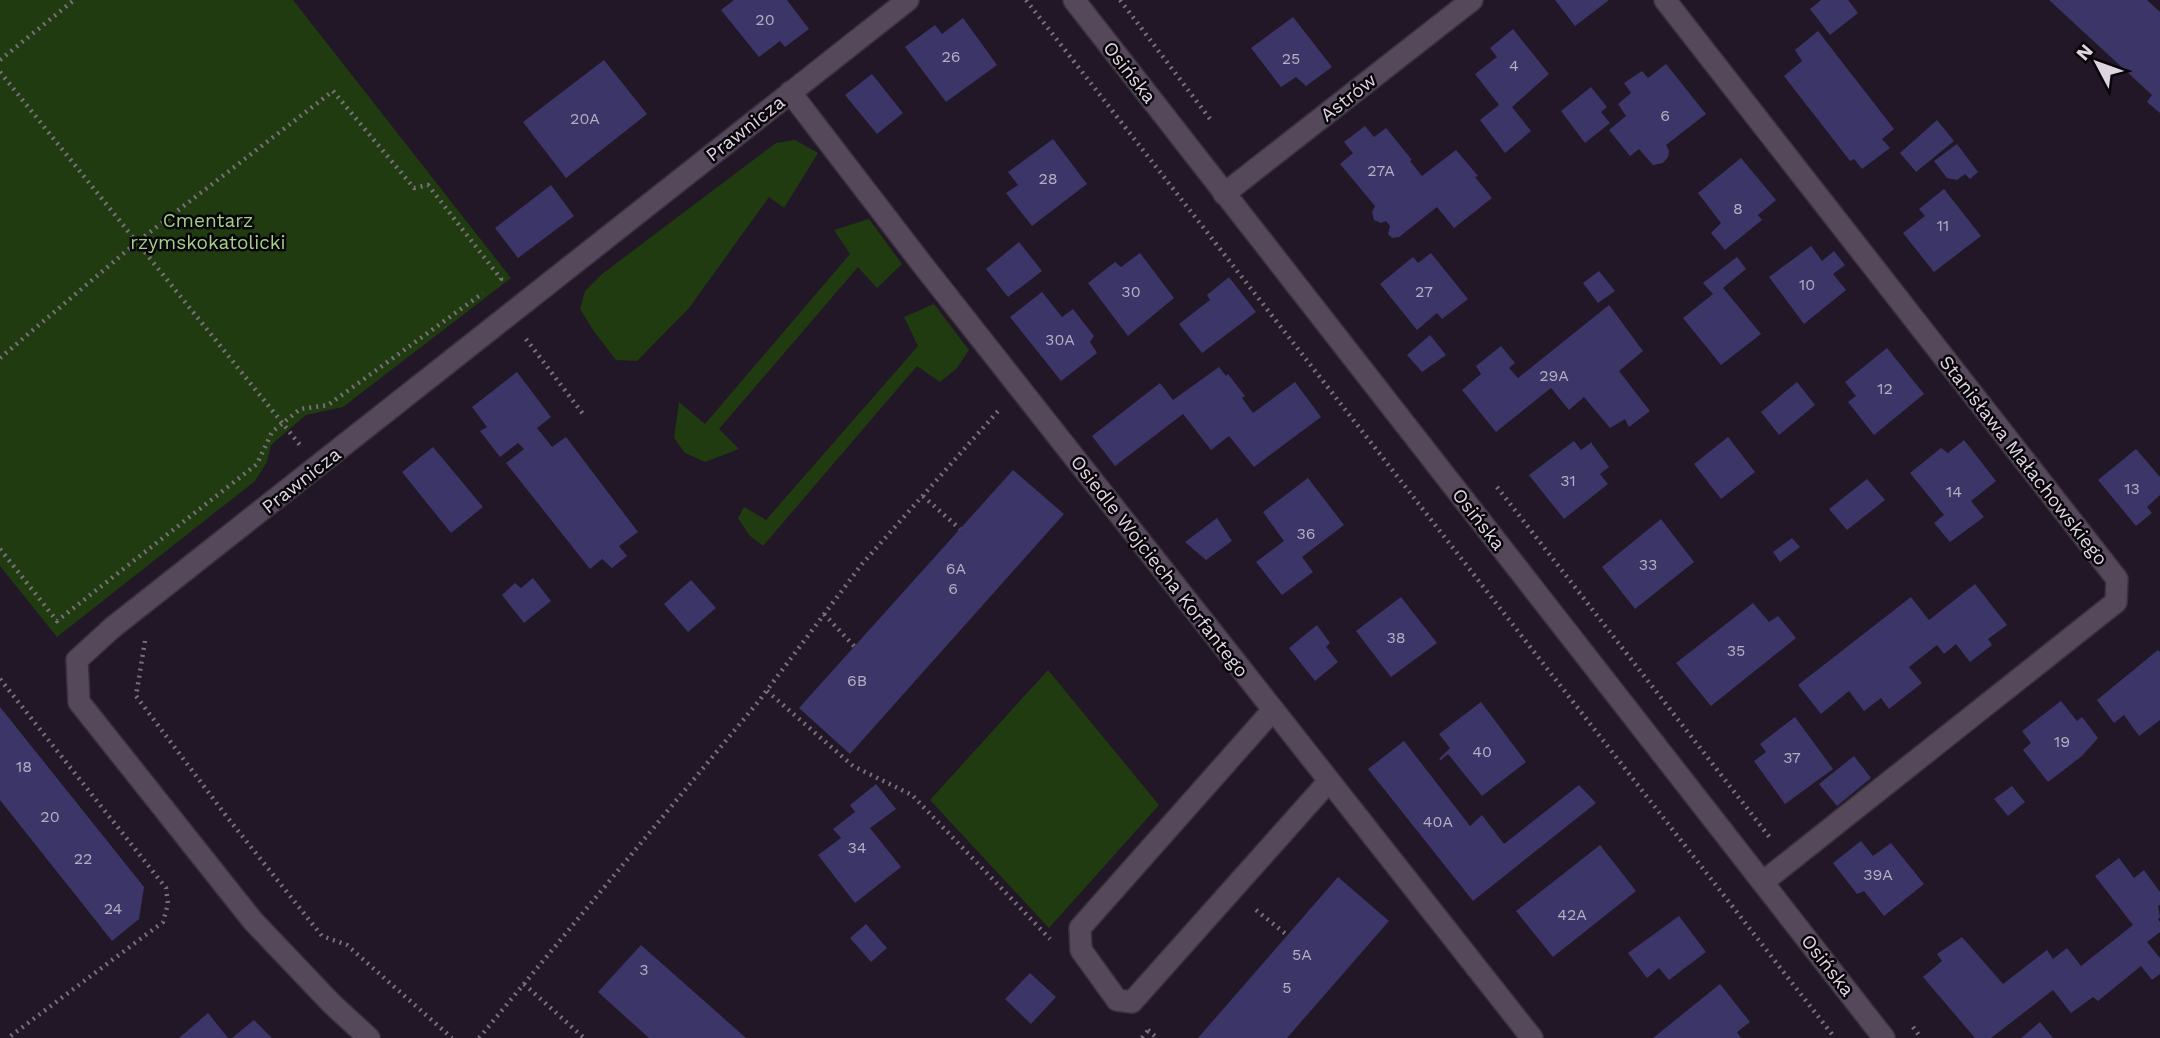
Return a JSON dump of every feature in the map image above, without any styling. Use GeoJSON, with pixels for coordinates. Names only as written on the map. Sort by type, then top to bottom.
{"type":"FeatureCollection","features":[{"type":"Feature","properties":{"kind":"street","name":"Prawnicza"},"geometry":{"type":"LineString","coordinates":[[369,1038],[332,1004],[253,921],[79,702],[77,660],[112,628],[908,0]]}},
{"type":"Feature","properties":{"kind":"street","name":"Osińska"},"geometry":{"type":"LineString","coordinates":[[1074,0],[1884,1038]]}},
{"type":"Feature","properties":{"kind":"street","name":"Astrów"},"geometry":{"type":"LineString","coordinates":[[1224,194],[1472,0]]}},
{"type":"Feature","properties":{"kind":"street","name":"Stanisława Małachowskiego"},"geometry":{"type":"LineString","coordinates":[[1665,0],[2118,579],[2116,602],[1763,882]]}},
{"type":"Feature","properties":{"kind":"street","name":"Osiedle Wojciecha Korfantego"},"geometry":{"type":"LineString","coordinates":[[790,92],[1532,1038]]}},
{"type":"Feature","properties":{"kind":"street"},"geometry":{"type":"LineString","coordinates":[[1273,710],[1080,928],[1081,950],[1117,1000],[1132,1002],[1329,781]]}},
{"type":"Feature","properties":{"kind":"path"},"geometry":{"type":"LineString","coordinates":[[0,60],[74,0]]}},
{"type":"Feature","properties":{"kind":"path"},"geometry":{"type":"LineString","coordinates":[[1026,0],[1835,1038]]}},
{"type":"Feature","properties":{"kind":"path"},"geometry":{"type":"LineString","coordinates":[[1119,0],[1217,130]]}},
{"type":"Feature","properties":{"kind":"path"},"geometry":{"type":"LineString","coordinates":[[0,72],[318,467]]}},
{"type":"Feature","properties":{"kind":"path"},"geometry":{"type":"LineString","coordinates":[[0,358],[137,242],[332,90],[414,188],[428,185],[501,279],[328,405],[300,409],[272,432],[257,464],[57,621],[0,549]]}},
{"type":"Feature","properties":{"kind":"path"},"geometry":{"type":"LineString","coordinates":[[523,335],[583,414]]}},
{"type":"Feature","properties":{"kind":"path"},"geometry":{"type":"LineString","coordinates":[[479,1038],[766,691],[862,564],[1019,387]]}},
{"type":"Feature","properties":{"kind":"path"},"geometry":{"type":"LineString","coordinates":[[923,496],[960,529]]}},
{"type":"Feature","properties":{"kind":"path"},"geometry":{"type":"LineString","coordinates":[[824,614],[854,646]]}},
{"type":"Feature","properties":{"kind":"path"},"geometry":{"type":"LineString","coordinates":[[146,638],[136,696],[227,817],[321,936],[347,945],[452,1038]]}},
{"type":"Feature","properties":{"kind":"path"},"geometry":{"type":"LineString","coordinates":[[0,679],[166,888],[168,904],[163,922],[8,1038]]}},
{"type":"Feature","properties":{"kind":"path"},"geometry":{"type":"LineString","coordinates":[[766,691],[853,766],[912,795],[1051,940]]}},
{"type":"Feature","properties":{"kind":"path"},"geometry":{"type":"LineString","coordinates":[[1247,920],[1256,909],[1287,935]]}},
{"type":"Feature","properties":{"kind":"path"},"geometry":{"type":"LineString","coordinates":[[524,984],[584,1038]]}},
{"type":"Feature","properties":{"kind":"path"},"geometry":{"type":"LineString","coordinates":[[1142,1038],[1157,1020]]}},
{"type":"Feature","properties":{"kind":"path"},"geometry":{"type":"LineString","coordinates":[[1148,1030],[1157,1038]]}},
{"type":"Feature","properties":{"kind":"green space","name":"Cmentarz rzymskokatolicki"},"geometry":{"type":"Polygon","coordinates":[[[0,0],[293,0],[511,278],[343,407],[306,415],[271,445],[267,462],[255,481],[57,637],[0,566],[0,0]]]}},
{"type":"Feature","properties":{"kind":"green space"},"geometry":{"type":"Polygon","coordinates":[[[795,140],[818,153],[784,208],[769,197],[689,308],[637,361],[616,360],[580,309],[585,291],[602,274],[776,143],[795,140]]]}},
{"type":"Feature","properties":{"kind":"green space"},"geometry":{"type":"Polygon","coordinates":[[[869,219],[902,264],[877,288],[858,267],[719,429],[739,449],[705,462],[685,453],[674,438],[679,402],[705,424],[850,254],[834,230],[869,219]]]}},
{"type":"Feature","properties":{"kind":"green space"},"geometry":{"type":"Polygon","coordinates":[[[934,304],[969,350],[957,368],[940,382],[917,366],[763,546],[749,535],[738,518],[744,507],[766,520],[918,346],[904,317],[934,304]]]}},
{"type":"Feature","properties":{"kind":"green space"},"geometry":{"type":"Polygon","coordinates":[[[1048,670],[1159,805],[1049,928],[930,800],[1048,670]]]}},
{"type":"Feature","properties":{"kind":"building"},"geometry":{"type":"Polygon","coordinates":[[[734,0],[787,0],[809,29],[785,47],[780,41],[759,57],[721,10],[734,0]]]}},
{"type":"Feature","properties":{"kind":"building"},"geometry":{"type":"Polygon","coordinates":[[[1555,0],[1609,0],[1575,26],[1555,0]]]}},
{"type":"Feature","properties":{"kind":"building"},"geometry":{"type":"Polygon","coordinates":[[[1821,0],[1848,0],[1858,13],[1830,35],[1810,9],[1821,0]]]}},
{"type":"Feature","properties":{"kind":"building"},"geometry":{"type":"Polygon","coordinates":[[[2049,0],[2147,0],[2160,12],[2160,113],[2147,102],[2152,95],[2049,0]]]}},
{"type":"Feature","properties":{"kind":"building"},"geometry":{"type":"Polygon","coordinates":[[[1293,17],[1332,67],[1306,86],[1296,77],[1281,87],[1251,48],[1293,17]]]}},
{"type":"Feature","properties":{"kind":"building"},"geometry":{"type":"Polygon","coordinates":[[[963,18],[997,65],[946,102],[905,47],[935,25],[942,34],[963,18]]]}},
{"type":"Feature","properties":{"kind":"building"},"geometry":{"type":"Polygon","coordinates":[[[1513,29],[1549,74],[1512,107],[1531,131],[1505,153],[1480,120],[1499,105],[1475,74],[1497,57],[1490,48],[1513,29]]]}},
{"type":"Feature","properties":{"kind":"building"},"geometry":{"type":"Polygon","coordinates":[[[1818,31],[1894,129],[1882,139],[1890,148],[1862,169],[1854,159],[1850,161],[1784,76],[1802,61],[1795,50],[1818,31]]]}},
{"type":"Feature","properties":{"kind":"building"},"geometry":{"type":"Polygon","coordinates":[[[604,60],[647,114],[566,178],[523,122],[604,60]]]}},
{"type":"Feature","properties":{"kind":"building"},"geometry":{"type":"Polygon","coordinates":[[[1666,64],[1706,114],[1666,145],[1668,157],[1663,163],[1653,165],[1639,149],[1630,156],[1609,130],[1626,116],[1618,104],[1631,93],[1624,83],[1642,71],[1648,78],[1666,64]]]}},
{"type":"Feature","properties":{"kind":"building"},"geometry":{"type":"Polygon","coordinates":[[[872,74],[903,113],[877,134],[845,95],[872,74]]]}},
{"type":"Feature","properties":{"kind":"building"},"geometry":{"type":"Polygon","coordinates":[[[1591,87],[1607,107],[1601,112],[1610,123],[1585,143],[1561,111],[1591,87]]]}},
{"type":"Feature","properties":{"kind":"building"},"geometry":{"type":"Polygon","coordinates":[[[1937,120],[1954,141],[1916,172],[1900,153],[1937,120]]]}},
{"type":"Feature","properties":{"kind":"building"},"geometry":{"type":"Polygon","coordinates":[[[1365,126],[1374,137],[1386,128],[1422,176],[1456,150],[1492,198],[1454,228],[1437,207],[1399,237],[1392,238],[1388,234],[1390,226],[1386,221],[1381,223],[1374,220],[1372,212],[1375,206],[1340,164],[1353,153],[1344,142],[1365,126]]]}},
{"type":"Feature","properties":{"kind":"building"},"geometry":{"type":"Polygon","coordinates":[[[1053,139],[1087,184],[1032,226],[1006,193],[1018,185],[1008,172],[1053,139]]]}},
{"type":"Feature","properties":{"kind":"building"},"geometry":{"type":"Polygon","coordinates":[[[1957,144],[1978,172],[1970,179],[1965,174],[1957,180],[1947,178],[1934,161],[1957,144]]]}},
{"type":"Feature","properties":{"kind":"building"},"geometry":{"type":"Polygon","coordinates":[[[1741,158],[1776,200],[1758,215],[1762,220],[1725,250],[1711,233],[1721,223],[1698,193],[1741,158]]]}},
{"type":"Feature","properties":{"kind":"building"},"geometry":{"type":"Polygon","coordinates":[[[551,185],[574,216],[518,258],[495,228],[551,185]]]}},
{"type":"Feature","properties":{"kind":"building"},"geometry":{"type":"Polygon","coordinates":[[[1944,189],[1981,236],[1934,272],[1903,233],[1925,216],[1919,209],[1944,189]]]}},
{"type":"Feature","properties":{"kind":"building"},"geometry":{"type":"Polygon","coordinates":[[[1019,242],[1042,271],[1008,297],[986,269],[1019,242]]]}},
{"type":"Feature","properties":{"kind":"building"},"geometry":{"type":"Polygon","coordinates":[[[1811,246],[1822,261],[1834,251],[1845,265],[1833,274],[1846,290],[1804,324],[1769,277],[1811,246]]]}},
{"type":"Feature","properties":{"kind":"building"},"geometry":{"type":"Polygon","coordinates":[[[1140,253],[1174,298],[1128,336],[1088,283],[1115,262],[1121,267],[1140,253]]]}},
{"type":"Feature","properties":{"kind":"building"},"geometry":{"type":"Polygon","coordinates":[[[1431,253],[1468,299],[1442,319],[1437,313],[1417,330],[1380,284],[1413,257],[1418,263],[1431,253]]]}},
{"type":"Feature","properties":{"kind":"building"},"geometry":{"type":"Polygon","coordinates":[[[1737,257],[1746,269],[1723,288],[1761,334],[1721,365],[1683,318],[1713,294],[1703,283],[1737,257]]]}},
{"type":"Feature","properties":{"kind":"building"},"geometry":{"type":"Polygon","coordinates":[[[1599,271],[1615,291],[1598,303],[1583,283],[1599,271]]]}},
{"type":"Feature","properties":{"kind":"building"},"geometry":{"type":"Polygon","coordinates":[[[1229,277],[1256,312],[1202,353],[1179,324],[1210,300],[1207,295],[1229,277]]]}},
{"type":"Feature","properties":{"kind":"building"},"geometry":{"type":"Polygon","coordinates":[[[1042,292],[1062,317],[1073,309],[1094,336],[1090,342],[1097,353],[1061,381],[1010,317],[1042,292]]]}},
{"type":"Feature","properties":{"kind":"building"},"geometry":{"type":"Polygon","coordinates":[[[1609,305],[1643,351],[1619,371],[1650,411],[1629,427],[1625,419],[1610,428],[1584,397],[1569,410],[1551,388],[1496,432],[1462,390],[1481,374],[1476,366],[1501,346],[1515,363],[1509,368],[1518,378],[1609,305]]]}},
{"type":"Feature","properties":{"kind":"building"},"geometry":{"type":"Polygon","coordinates":[[[1430,335],[1446,355],[1422,372],[1407,355],[1430,335]]]}},
{"type":"Feature","properties":{"kind":"building"},"geometry":{"type":"Polygon","coordinates":[[[1887,348],[1924,394],[1874,435],[1848,402],[1856,396],[1845,382],[1887,348]]]}},
{"type":"Feature","properties":{"kind":"building"},"geometry":{"type":"Polygon","coordinates":[[[1219,367],[1245,396],[1242,398],[1253,413],[1295,382],[1321,417],[1254,467],[1229,436],[1211,450],[1183,414],[1115,466],[1092,436],[1160,383],[1173,400],[1219,367]]]}},
{"type":"Feature","properties":{"kind":"building"},"geometry":{"type":"Polygon","coordinates":[[[517,372],[551,417],[537,428],[552,447],[566,437],[638,532],[619,546],[627,556],[612,568],[602,559],[590,569],[506,463],[524,449],[518,443],[500,457],[480,431],[487,427],[472,407],[517,372]]]}},
{"type":"Feature","properties":{"kind":"building"},"geometry":{"type":"Polygon","coordinates":[[[1797,382],[1815,405],[1779,435],[1761,412],[1797,382]]]}},
{"type":"Feature","properties":{"kind":"building"},"geometry":{"type":"Polygon","coordinates":[[[1728,437],[1755,472],[1721,499],[1694,464],[1728,437]]]}},
{"type":"Feature","properties":{"kind":"building"},"geometry":{"type":"Polygon","coordinates":[[[1964,440],[1996,481],[1971,501],[1984,517],[1950,542],[1934,523],[1944,515],[1910,473],[1941,448],[1948,453],[1964,440]]]}},
{"type":"Feature","properties":{"kind":"building"},"geometry":{"type":"Polygon","coordinates":[[[1574,441],[1581,450],[1592,442],[1609,467],[1600,474],[1608,484],[1564,519],[1529,475],[1574,441]]]}},
{"type":"Feature","properties":{"kind":"building"},"geometry":{"type":"Polygon","coordinates":[[[433,447],[483,507],[451,533],[402,472],[433,447]]]}},
{"type":"Feature","properties":{"kind":"building"},"geometry":{"type":"Polygon","coordinates":[[[2136,449],[2160,477],[2160,495],[2147,507],[2152,513],[2136,526],[2098,480],[2136,449]]]}},
{"type":"Feature","properties":{"kind":"building"},"geometry":{"type":"Polygon","coordinates":[[[1013,470],[1064,514],[850,754],[799,708],[1013,470]]]}},
{"type":"Feature","properties":{"kind":"building"},"geometry":{"type":"Polygon","coordinates":[[[1308,478],[1344,525],[1302,557],[1313,572],[1282,595],[1256,562],[1284,541],[1263,512],[1308,478]]]}},
{"type":"Feature","properties":{"kind":"building"},"geometry":{"type":"Polygon","coordinates":[[[1867,479],[1885,500],[1847,530],[1829,509],[1867,479]]]}},
{"type":"Feature","properties":{"kind":"building"},"geometry":{"type":"Polygon","coordinates":[[[1217,518],[1232,541],[1206,560],[1185,542],[1217,518]]]}},
{"type":"Feature","properties":{"kind":"building"},"geometry":{"type":"Polygon","coordinates":[[[1661,519],[1694,562],[1635,609],[1602,567],[1661,519]]]}},
{"type":"Feature","properties":{"kind":"building"},"geometry":{"type":"Polygon","coordinates":[[[1792,538],[1800,547],[1780,562],[1773,552],[1792,538]]]}},
{"type":"Feature","properties":{"kind":"building"},"geometry":{"type":"Polygon","coordinates":[[[533,578],[551,601],[524,623],[502,595],[515,583],[521,588],[533,578]]]}},
{"type":"Feature","properties":{"kind":"building"},"geometry":{"type":"Polygon","coordinates":[[[691,580],[716,608],[688,632],[664,604],[691,580]]]}},
{"type":"Feature","properties":{"kind":"building"},"geometry":{"type":"Polygon","coordinates":[[[1975,584],[2007,625],[1988,639],[1992,645],[1970,662],[1956,644],[1944,654],[1937,645],[1909,667],[1922,683],[1889,709],[1881,698],[1864,711],[1849,691],[1821,714],[1798,685],[1911,597],[1929,620],[1975,584]]]}},
{"type":"Feature","properties":{"kind":"building"},"geometry":{"type":"Polygon","coordinates":[[[1401,597],[1437,643],[1391,677],[1356,631],[1401,597]]]}},
{"type":"Feature","properties":{"kind":"building"},"geometry":{"type":"Polygon","coordinates":[[[1753,603],[1769,622],[1778,616],[1796,638],[1711,706],[1676,663],[1753,603]]]}},
{"type":"Feature","properties":{"kind":"building"},"geometry":{"type":"Polygon","coordinates":[[[1317,625],[1330,643],[1326,647],[1338,662],[1315,681],[1289,648],[1317,625]]]}},
{"type":"Feature","properties":{"kind":"building"},"geometry":{"type":"Polygon","coordinates":[[[2158,650],[2160,720],[2139,736],[2124,715],[2114,723],[2097,700],[2158,650]]]}},
{"type":"Feature","properties":{"kind":"building"},"geometry":{"type":"Polygon","coordinates":[[[2061,701],[2077,721],[2082,717],[2098,738],[2082,756],[2048,782],[2023,750],[2031,743],[2022,731],[2061,701]]]}},
{"type":"Feature","properties":{"kind":"building"},"geometry":{"type":"Polygon","coordinates":[[[1481,702],[1526,762],[1482,796],[1448,754],[1439,759],[1450,748],[1439,734],[1481,702]]]}},
{"type":"Feature","properties":{"kind":"building"},"geometry":{"type":"Polygon","coordinates":[[[0,707],[144,887],[139,919],[112,941],[0,800],[0,707]]]}},
{"type":"Feature","properties":{"kind":"building"},"geometry":{"type":"Polygon","coordinates":[[[1795,717],[1833,769],[1785,804],[1754,761],[1766,752],[1760,744],[1795,717]]]}},
{"type":"Feature","properties":{"kind":"building"},"geometry":{"type":"Polygon","coordinates":[[[1404,741],[1470,826],[1482,815],[1504,844],[1579,785],[1596,803],[1473,901],[1368,769],[1404,741]]]}},
{"type":"Feature","properties":{"kind":"building"},"geometry":{"type":"Polygon","coordinates":[[[1854,756],[1871,778],[1837,806],[1819,784],[1854,756]]]}},
{"type":"Feature","properties":{"kind":"building"},"geometry":{"type":"Polygon","coordinates":[[[876,784],[896,809],[870,828],[901,867],[855,903],[818,855],[841,838],[833,829],[855,812],[850,805],[876,784]]]}},
{"type":"Feature","properties":{"kind":"building"},"geometry":{"type":"Polygon","coordinates":[[[2012,786],[2025,802],[2008,816],[1994,799],[2012,786]]]}},
{"type":"Feature","properties":{"kind":"building"},"geometry":{"type":"Polygon","coordinates":[[[1861,841],[1873,856],[1891,843],[1924,884],[1884,916],[1864,891],[1857,894],[1833,863],[1861,841]]]}},
{"type":"Feature","properties":{"kind":"building"},"geometry":{"type":"Polygon","coordinates":[[[1600,845],[1636,891],[1553,957],[1516,911],[1600,845]]]}},
{"type":"Feature","properties":{"kind":"building"},"geometry":{"type":"Polygon","coordinates":[[[2119,858],[2134,878],[2144,870],[2160,892],[2160,932],[2147,942],[2160,958],[2160,974],[2152,980],[2141,966],[2098,1001],[2093,997],[2071,1013],[2053,990],[1991,1038],[1975,1038],[1923,977],[1942,961],[1937,954],[1962,937],[2003,984],[2047,950],[2053,959],[2067,948],[2081,966],[2133,925],[2095,876],[2119,858]]]}},
{"type":"Feature","properties":{"kind":"building"},"geometry":{"type":"Polygon","coordinates":[[[1338,877],[1389,921],[1287,1038],[1198,1038],[1338,877]]]}},
{"type":"Feature","properties":{"kind":"building"},"geometry":{"type":"Polygon","coordinates":[[[1679,916],[1706,952],[1669,980],[1659,968],[1647,978],[1628,953],[1679,916]]]}},
{"type":"Feature","properties":{"kind":"building"},"geometry":{"type":"Polygon","coordinates":[[[866,924],[887,948],[871,962],[850,938],[866,924]]]}},
{"type":"Feature","properties":{"kind":"building"},"geometry":{"type":"Polygon","coordinates":[[[641,945],[746,1038],[649,1038],[598,992],[641,945]]]}},
{"type":"Feature","properties":{"kind":"building"},"geometry":{"type":"Polygon","coordinates":[[[1030,973],[1056,997],[1031,1024],[1005,999],[1030,973]]]}},
{"type":"Feature","properties":{"kind":"building"},"geometry":{"type":"Polygon","coordinates":[[[1720,984],[1750,1022],[1737,1032],[1741,1038],[1653,1038],[1720,984]]]}},
{"type":"Feature","properties":{"kind":"building"},"geometry":{"type":"Polygon","coordinates":[[[208,1013],[228,1038],[179,1038],[208,1013]]]}},
{"type":"Feature","properties":{"kind":"building"},"geometry":{"type":"Polygon","coordinates":[[[254,1020],[272,1038],[232,1038],[254,1020]]]}},
{"type":"Feature","properties":{"kind":"building"},"geometry":{"type":"Polygon","coordinates":[[[2040,1022],[2053,1038],[2021,1038],[2040,1022]]]}}]}
